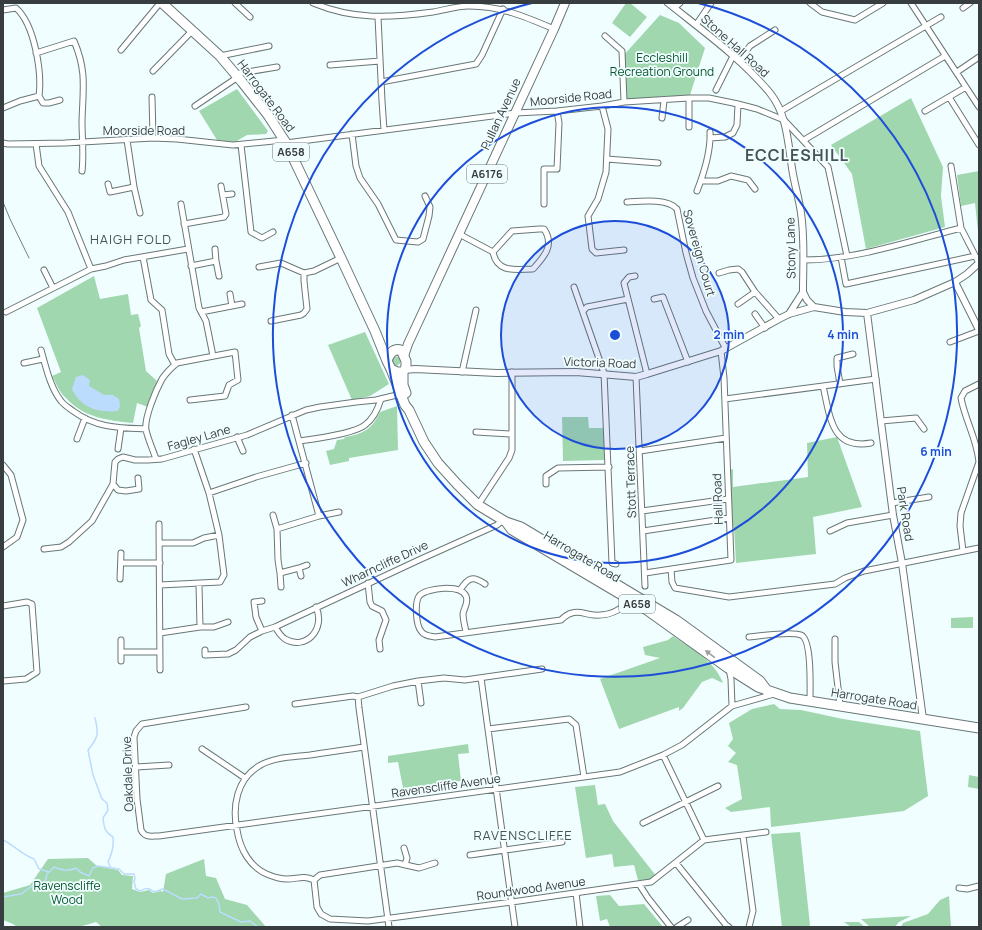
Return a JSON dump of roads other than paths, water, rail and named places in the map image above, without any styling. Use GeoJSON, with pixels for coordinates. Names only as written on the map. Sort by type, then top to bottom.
{"type":"FeatureCollection","features":[{"type":"Feature","properties":{"kind":"highway","name":"Harrogate Road"},"geometry":{"type":"LineString","coordinates":[[161,3],[220,56],[268,114],[285,141],[375,331]]}},
{"type":"Feature","properties":{"kind":"highway","name":"A658"},"geometry":{"type":"LineString","coordinates":[[375,331],[384,343],[403,358]]}},
{"type":"Feature","properties":{"kind":"highway","name":"A658"},"geometry":{"type":"LineString","coordinates":[[375,331],[389,365]]}},
{"type":"Feature","properties":{"kind":"highway"},"geometry":{"type":"LineString","coordinates":[[390,352],[403,358],[396,372],[389,365],[390,352]]}},
{"type":"Feature","properties":{"kind":"highway","name":"Harrogate Road"},"geometry":{"type":"LineString","coordinates":[[401,391],[403,385],[403,358]]}},
{"type":"Feature","properties":{"kind":"highway","name":"Harrogate Road"},"geometry":{"type":"LineString","coordinates":[[389,365],[401,391],[409,402],[409,410],[424,442],[438,463],[478,505],[504,521],[521,527],[655,606],[727,656],[760,681],[771,692]]}},
{"type":"Feature","properties":{"kind":"highway","name":"Harrogate Road"},"geometry":{"type":"LineString","coordinates":[[504,521],[512,530],[629,599],[676,629],[728,668],[758,687],[790,698],[979,728]]}},
{"type":"Feature","properties":{"kind":"main road","name":"Pullan Avenue"},"geometry":{"type":"LineString","coordinates":[[403,358],[565,3]]}},
{"type":"Feature","properties":{"kind":"street"},"geometry":{"type":"LineString","coordinates":[[121,50],[161,3]]}},
{"type":"Feature","properties":{"kind":"street"},"geometry":{"type":"LineString","coordinates":[[235,3],[250,17]]}},
{"type":"Feature","properties":{"kind":"street"},"geometry":{"type":"LineString","coordinates":[[313,3],[329,10],[378,17],[395,17],[480,5],[503,9],[554,29]]}},
{"type":"Feature","properties":{"kind":"street","name":"Stone Hall Road"},"geometry":{"type":"LineString","coordinates":[[668,3],[739,61],[771,94],[781,111]]}},
{"type":"Feature","properties":{"kind":"street"},"geometry":{"type":"LineString","coordinates":[[674,8],[680,3]]}},
{"type":"Feature","properties":{"kind":"street"},"geometry":{"type":"LineString","coordinates":[[696,25],[711,3]]}},
{"type":"Feature","properties":{"kind":"street"},"geometry":{"type":"LineString","coordinates":[[810,3],[822,12],[855,20],[883,3]]}},
{"type":"Feature","properties":{"kind":"street"},"geometry":{"type":"LineString","coordinates":[[911,3],[979,107]]}},
{"type":"Feature","properties":{"kind":"street"},"geometry":{"type":"LineString","coordinates":[[963,8],[970,3]]}},
{"type":"Feature","properties":{"kind":"street"},"geometry":{"type":"LineString","coordinates":[[3,10],[14,8],[19,10],[28,25],[36,53],[41,85],[40,96],[43,103],[60,100]]}},
{"type":"Feature","properties":{"kind":"street"},"geometry":{"type":"LineString","coordinates":[[381,82],[476,64],[482,55],[503,9]]}},
{"type":"Feature","properties":{"kind":"street"},"geometry":{"type":"LineString","coordinates":[[378,17],[384,130]]}},
{"type":"Feature","properties":{"kind":"street"},"geometry":{"type":"LineString","coordinates":[[781,111],[941,17]]}},
{"type":"Feature","properties":{"kind":"street"},"geometry":{"type":"LineString","coordinates":[[739,61],[750,46],[775,30]]}},
{"type":"Feature","properties":{"kind":"street"},"geometry":{"type":"LineString","coordinates":[[153,71],[192,31]]}},
{"type":"Feature","properties":{"kind":"street"},"geometry":{"type":"LineString","coordinates":[[605,36],[622,51],[624,102]]}},
{"type":"Feature","properties":{"kind":"street"},"geometry":{"type":"LineString","coordinates":[[36,53],[74,40],[79,51],[83,71],[84,97],[82,121],[84,156],[82,171]]}},
{"type":"Feature","properties":{"kind":"street"},"geometry":{"type":"LineString","coordinates":[[220,56],[269,46]]}},
{"type":"Feature","properties":{"kind":"street"},"geometry":{"type":"LineString","coordinates":[[716,90],[733,56]]}},
{"type":"Feature","properties":{"kind":"street"},"geometry":{"type":"LineString","coordinates":[[804,140],[945,56]]}},
{"type":"Feature","properties":{"kind":"street"},"geometry":{"type":"LineString","coordinates":[[957,72],[979,57]]}},
{"type":"Feature","properties":{"kind":"street"},"geometry":{"type":"LineString","coordinates":[[330,65],[380,61]]}},
{"type":"Feature","properties":{"kind":"street"},"geometry":{"type":"LineString","coordinates":[[195,106],[237,75],[277,67]]}},
{"type":"Feature","properties":{"kind":"street"},"geometry":{"type":"LineString","coordinates":[[925,111],[966,87]]}},
{"type":"Feature","properties":{"kind":"street"},"geometry":{"type":"LineString","coordinates":[[3,108],[20,101],[40,96]]}},
{"type":"Feature","properties":{"kind":"street"},"geometry":{"type":"LineString","coordinates":[[152,97],[153,138]]}},
{"type":"Feature","properties":{"kind":"street"},"geometry":{"type":"LineString","coordinates":[[949,97],[979,145]]}},
{"type":"Feature","properties":{"kind":"street"},"geometry":{"type":"LineString","coordinates":[[689,98],[689,127]]}},
{"type":"Feature","properties":{"kind":"street","name":"Moorside Road"},"geometry":{"type":"LineString","coordinates":[[3,143],[36,144],[153,138],[241,145],[254,142],[285,141],[352,134],[515,113],[557,111],[624,102],[664,101],[689,98],[709,98],[738,104],[757,109],[784,120]]}},
{"type":"Feature","properties":{"kind":"street"},"geometry":{"type":"LineString","coordinates":[[662,118],[664,101]]}},
{"type":"Feature","properties":{"kind":"street"},"geometry":{"type":"LineString","coordinates":[[697,191],[709,148],[710,135],[725,137],[733,133],[737,125],[738,104]]}},
{"type":"Feature","properties":{"kind":"street"},"geometry":{"type":"LineString","coordinates":[[602,106],[608,129],[607,159],[606,172],[598,199],[588,216],[592,249],[596,253],[624,250]]}},
{"type":"Feature","properties":{"kind":"street"},"geometry":{"type":"LineString","coordinates":[[544,204],[544,169],[557,169],[559,123],[557,111]]}},
{"type":"Feature","properties":{"kind":"street","name":"Stony Lane"},"geometry":{"type":"LineString","coordinates":[[781,111],[784,120],[804,231],[803,292],[807,300],[814,307]]}},
{"type":"Feature","properties":{"kind":"street"},"geometry":{"type":"LineString","coordinates":[[784,120],[828,166],[844,257],[846,284],[975,256]]}},
{"type":"Feature","properties":{"kind":"street"},"geometry":{"type":"LineString","coordinates":[[352,134],[356,166],[360,178],[378,204],[396,240],[418,242],[423,239],[430,207],[425,196]]}},
{"type":"Feature","properties":{"kind":"street"},"geometry":{"type":"LineString","coordinates":[[127,140],[134,187],[140,213]]}},
{"type":"Feature","properties":{"kind":"street"},"geometry":{"type":"LineString","coordinates":[[36,144],[39,166],[68,212],[91,269]]}},
{"type":"Feature","properties":{"kind":"street"},"geometry":{"type":"LineString","coordinates":[[241,145],[251,232],[262,238],[273,232]]}},
{"type":"Feature","properties":{"kind":"street"},"geometry":{"type":"LineString","coordinates":[[607,159],[658,163]]}},
{"type":"Feature","properties":{"kind":"street"},"geometry":{"type":"LineString","coordinates":[[951,166],[961,228],[979,263]]}},
{"type":"Feature","properties":{"kind":"street"},"geometry":{"type":"LineString","coordinates":[[701,181],[718,181],[731,176],[748,180],[755,189]]}},
{"type":"Feature","properties":{"kind":"street"},"geometry":{"type":"LineString","coordinates":[[108,184],[110,192],[134,187]]}},
{"type":"Feature","properties":{"kind":"street"},"geometry":{"type":"LineString","coordinates":[[184,224],[224,217],[226,214],[221,186]]}},
{"type":"Feature","properties":{"kind":"street"},"geometry":{"type":"LineString","coordinates":[[223,195],[232,194]]}},
{"type":"Feature","properties":{"kind":"street","name":"Sovereign Court"},"geometry":{"type":"LineString","coordinates":[[627,202],[650,201],[671,204],[677,209],[686,253],[694,278],[723,350]]}},
{"type":"Feature","properties":{"kind":"street"},"geometry":{"type":"LineString","coordinates":[[181,204],[199,308],[206,321],[213,356]]}},
{"type":"Feature","properties":{"kind":"street"},"geometry":{"type":"LineString","coordinates":[[539,228],[544,229],[547,234],[547,252],[533,269],[507,269],[499,266],[494,259],[493,252],[512,231],[539,228]]}},
{"type":"Feature","properties":{"kind":"street"},"geometry":{"type":"LineString","coordinates":[[804,260],[844,257],[961,228]]}},
{"type":"Feature","properties":{"kind":"street"},"geometry":{"type":"LineString","coordinates":[[459,234],[493,252]]}},
{"type":"Feature","properties":{"kind":"street"},"geometry":{"type":"LineString","coordinates":[[6,312],[91,269],[124,260],[188,249]]}},
{"type":"Feature","properties":{"kind":"street"},"geometry":{"type":"LineString","coordinates":[[215,249],[219,276]]}},
{"type":"Feature","properties":{"kind":"street"},"geometry":{"type":"LineString","coordinates":[[143,257],[151,300],[162,310],[169,354],[175,365]]}},
{"type":"Feature","properties":{"kind":"street"},"geometry":{"type":"LineString","coordinates":[[259,267],[281,263],[304,273],[314,271],[341,258]]}},
{"type":"Feature","properties":{"kind":"street"},"geometry":{"type":"LineString","coordinates":[[191,266],[216,261]]}},
{"type":"Feature","properties":{"kind":"street","name":"Victoria Road"},"geometry":{"type":"LineString","coordinates":[[403,358],[415,369],[462,372],[604,373],[636,377],[723,350],[789,314],[814,307],[845,312],[867,313],[914,300],[955,282],[979,263]]}},
{"type":"Feature","properties":{"kind":"street"},"geometry":{"type":"LineString","coordinates":[[719,273],[738,269],[742,272],[755,292],[779,319]]}},
{"type":"Feature","properties":{"kind":"street"},"geometry":{"type":"LineString","coordinates":[[44,270],[53,288]]}},
{"type":"Feature","properties":{"kind":"street"},"geometry":{"type":"LineString","coordinates":[[271,321],[304,313],[307,309],[304,273]]}},
{"type":"Feature","properties":{"kind":"street"},"geometry":{"type":"LineString","coordinates":[[635,276],[629,277],[624,283],[648,374]]}},
{"type":"Feature","properties":{"kind":"street"},"geometry":{"type":"LineString","coordinates":[[950,342],[979,331],[955,282]]}},
{"type":"Feature","properties":{"kind":"street"},"geometry":{"type":"LineString","coordinates":[[574,287],[604,373],[612,563],[616,564]]}},
{"type":"Feature","properties":{"kind":"street"},"geometry":{"type":"LineString","coordinates":[[738,304],[755,292]]}},
{"type":"Feature","properties":{"kind":"street","name":"Stony Lane"},"geometry":{"type":"LineString","coordinates":[[789,314],[803,292]]}},
{"type":"Feature","properties":{"kind":"street"},"geometry":{"type":"LineString","coordinates":[[230,294],[232,306]]}},
{"type":"Feature","properties":{"kind":"street"},"geometry":{"type":"LineString","coordinates":[[654,299],[663,297],[688,362]]}},
{"type":"Feature","properties":{"kind":"street"},"geometry":{"type":"LineString","coordinates":[[583,311],[587,307],[628,299]]}},
{"type":"Feature","properties":{"kind":"street"},"geometry":{"type":"LineString","coordinates":[[201,312],[242,304]]}},
{"type":"Feature","properties":{"kind":"street"},"geometry":{"type":"LineString","coordinates":[[462,372],[476,310]]}},
{"type":"Feature","properties":{"kind":"street","name":"Park Road"},"geometry":{"type":"LineString","coordinates":[[867,313],[893,514],[902,563],[923,719]]}},
{"type":"Feature","properties":{"kind":"street"},"geometry":{"type":"LineString","coordinates":[[755,314],[765,328]]}},
{"type":"Feature","properties":{"kind":"street"},"geometry":{"type":"LineString","coordinates":[[41,350],[48,376],[62,402],[79,415],[102,426],[146,429]]}},
{"type":"Feature","properties":{"kind":"street","name":"Hall Road"},"geometry":{"type":"LineString","coordinates":[[645,573],[731,560],[723,350]]}},
{"type":"Feature","properties":{"kind":"street"},"geometry":{"type":"LineString","coordinates":[[156,459],[146,429],[147,419],[162,379],[175,365],[185,361],[235,352],[238,380],[229,385],[225,396],[190,400]]}},
{"type":"Feature","properties":{"kind":"street"},"geometry":{"type":"LineString","coordinates":[[840,384],[837,358],[853,354]]}},
{"type":"Feature","properties":{"kind":"street"},"geometry":{"type":"LineString","coordinates":[[403,358],[415,369]]}},
{"type":"Feature","properties":{"kind":"street"},"geometry":{"type":"LineString","coordinates":[[24,363],[43,359]]}},
{"type":"Feature","properties":{"kind":"street"},"geometry":{"type":"LineString","coordinates":[[478,505],[510,458],[512,450],[512,372]]}},
{"type":"Feature","properties":{"kind":"street","name":"Stott Terrace"},"geometry":{"type":"LineString","coordinates":[[636,377],[645,586]]}},
{"type":"Feature","properties":{"kind":"street"},"geometry":{"type":"LineString","coordinates":[[725,399],[876,379]]}},
{"type":"Feature","properties":{"kind":"street"},"geometry":{"type":"LineString","coordinates":[[963,551],[960,526],[961,512],[979,462],[978,450],[963,411],[961,398],[965,391],[979,384]]}},
{"type":"Feature","properties":{"kind":"street"},"geometry":{"type":"LineString","coordinates":[[823,386],[830,415],[837,433],[844,440],[851,443],[860,445],[872,443]]}},
{"type":"Feature","properties":{"kind":"street"},"geometry":{"type":"LineString","coordinates":[[299,441],[349,432],[364,426],[384,399],[401,391]]}},
{"type":"Feature","properties":{"kind":"street","name":"Fagley Lane"},"geometry":{"type":"LineString","coordinates":[[44,549],[61,547],[92,521],[113,484],[114,462],[118,458],[123,457],[135,460],[156,459],[247,435],[292,415],[320,406],[384,399],[401,391]]}},
{"type":"Feature","properties":{"kind":"street"},"geometry":{"type":"LineString","coordinates":[[292,415],[319,516]]}},
{"type":"Feature","properties":{"kind":"street"},"geometry":{"type":"LineString","coordinates":[[76,439],[85,418]]}},
{"type":"Feature","properties":{"kind":"street"},"geometry":{"type":"LineString","coordinates":[[881,421],[916,418],[924,430]]}},
{"type":"Feature","properties":{"kind":"street"},"geometry":{"type":"LineString","coordinates":[[118,449],[121,428]]}},
{"type":"Feature","properties":{"kind":"street"},"geometry":{"type":"LineString","coordinates":[[476,432],[512,434]]}},
{"type":"Feature","properties":{"kind":"street"},"geometry":{"type":"LineString","coordinates":[[237,437],[243,451]]}},
{"type":"Feature","properties":{"kind":"street"},"geometry":{"type":"LineString","coordinates":[[640,451],[726,438]]}},
{"type":"Feature","properties":{"kind":"street"},"geometry":{"type":"LineString","coordinates":[[160,585],[220,582],[224,575],[218,535],[209,493],[194,449]]}},
{"type":"Feature","properties":{"kind":"street"},"geometry":{"type":"LineString","coordinates":[[209,493],[256,477],[306,464]]}},
{"type":"Feature","properties":{"kind":"street"},"geometry":{"type":"LineString","coordinates":[[3,465],[11,475],[23,520],[17,537],[3,547]]}},
{"type":"Feature","properties":{"kind":"street"},"geometry":{"type":"LineString","coordinates":[[546,484],[546,476],[558,468],[609,467]]}},
{"type":"Feature","properties":{"kind":"street"},"geometry":{"type":"LineString","coordinates":[[113,484],[118,490],[126,491],[139,488],[138,478]]}},
{"type":"Feature","properties":{"kind":"street"},"geometry":{"type":"LineString","coordinates":[[892,503],[929,497]]}},
{"type":"Feature","properties":{"kind":"street"},"geometry":{"type":"LineString","coordinates":[[642,511],[728,499]]}},
{"type":"Feature","properties":{"kind":"street"},"geometry":{"type":"LineString","coordinates":[[277,529],[319,516],[339,512]]}},
{"type":"Feature","properties":{"kind":"street"},"geometry":{"type":"LineString","coordinates":[[830,532],[847,523],[893,514]]}},
{"type":"Feature","properties":{"kind":"street"},"geometry":{"type":"LineString","coordinates":[[273,515],[277,529],[278,560],[282,587]]}},
{"type":"Feature","properties":{"kind":"street"},"geometry":{"type":"LineString","coordinates":[[643,531],[729,518]]}},
{"type":"Feature","properties":{"kind":"street","name":"Wharncliffe Drive"},"geometry":{"type":"LineString","coordinates":[[205,650],[205,656],[228,654],[236,650],[250,637],[262,631],[275,627],[504,521]]}},
{"type":"Feature","properties":{"kind":"street"},"geometry":{"type":"LineString","coordinates":[[159,524],[160,670]]}},
{"type":"Feature","properties":{"kind":"street"},"geometry":{"type":"LineString","coordinates":[[159,543],[193,543],[204,538],[218,535]]}},
{"type":"Feature","properties":{"kind":"street"},"geometry":{"type":"LineString","coordinates":[[671,569],[672,582],[675,588],[729,597],[835,584],[845,578],[864,571],[979,548]]}},
{"type":"Feature","properties":{"kind":"street"},"geometry":{"type":"LineString","coordinates":[[120,579],[121,552]]}},
{"type":"Feature","properties":{"kind":"street"},"geometry":{"type":"LineString","coordinates":[[120,563],[160,563]]}},
{"type":"Feature","properties":{"kind":"street"},"geometry":{"type":"LineString","coordinates":[[280,573],[307,565]]}},
{"type":"Feature","properties":{"kind":"street"},"geometry":{"type":"LineString","coordinates":[[298,568],[301,576]]}},
{"type":"Feature","properties":{"kind":"street"},"geometry":{"type":"LineString","coordinates":[[460,590],[469,579],[479,579],[485,584]]}},
{"type":"Feature","properties":{"kind":"street"},"geometry":{"type":"LineString","coordinates":[[368,583],[370,602],[372,606],[382,611],[386,620],[379,640],[380,649]]}},
{"type":"Feature","properties":{"kind":"street"},"geometry":{"type":"LineString","coordinates":[[199,584],[200,627]]}},
{"type":"Feature","properties":{"kind":"street"},"geometry":{"type":"LineString","coordinates":[[466,632],[463,613],[467,604],[465,595],[460,590],[452,588],[428,591],[419,596],[416,602],[416,610],[420,628],[422,632],[428,636],[435,637],[561,620],[572,613],[581,612],[593,615],[618,612],[625,606],[629,599]]}},
{"type":"Feature","properties":{"kind":"street"},"geometry":{"type":"LineString","coordinates":[[262,601],[254,602],[256,617],[262,631]]}},
{"type":"Feature","properties":{"kind":"street"},"geometry":{"type":"LineString","coordinates":[[3,606],[27,602],[32,604],[37,672],[26,679],[3,681]]}},
{"type":"Feature","properties":{"kind":"street"},"geometry":{"type":"LineString","coordinates":[[275,627],[285,639],[292,641],[305,640],[318,629],[319,619],[316,608]]}},
{"type":"Feature","properties":{"kind":"street"},"geometry":{"type":"LineString","coordinates":[[160,633],[200,627],[214,627],[228,622]]}},
{"type":"Feature","properties":{"kind":"street"},"geometry":{"type":"LineString","coordinates":[[748,637],[800,634],[805,638],[808,651],[810,700]]}},
{"type":"Feature","properties":{"kind":"street"},"geometry":{"type":"LineString","coordinates":[[835,639],[835,662],[840,705]]}},
{"type":"Feature","properties":{"kind":"street"},"geometry":{"type":"LineString","coordinates":[[121,640],[121,661]]}},
{"type":"Feature","properties":{"kind":"street"},"geometry":{"type":"LineString","coordinates":[[121,652],[160,652]]}},
{"type":"Feature","properties":{"kind":"street"},"geometry":{"type":"LineString","coordinates":[[727,656],[731,678],[732,706]]}},
{"type":"Feature","properties":{"kind":"street"},"geometry":{"type":"LineString","coordinates":[[295,704],[353,696],[358,697],[393,686],[418,681],[444,678],[465,680],[542,669]]}},
{"type":"Feature","properties":{"kind":"street"},"geometry":{"type":"LineString","coordinates":[[481,678],[515,927]]}},
{"type":"Feature","properties":{"kind":"street"},"geometry":{"type":"LineString","coordinates":[[418,681],[420,703]]}},
{"type":"Feature","properties":{"kind":"street","name":"Ravenscliffe Avenue"},"geometry":{"type":"LineString","coordinates":[[144,834],[151,836],[236,825],[620,772],[663,755],[682,745],[732,706],[771,692]]}},
{"type":"Feature","properties":{"kind":"street"},"geometry":{"type":"LineString","coordinates":[[358,697],[389,927]]}},
{"type":"Feature","properties":{"kind":"street","name":"Oakdale Drive"},"geometry":{"type":"LineString","coordinates":[[144,834],[141,830],[137,799],[134,737],[136,731],[142,724],[246,707]]}},
{"type":"Feature","properties":{"kind":"street"},"geometry":{"type":"LineString","coordinates":[[488,729],[569,719],[576,724],[584,777]]}},
{"type":"Feature","properties":{"kind":"street"},"geometry":{"type":"LineString","coordinates":[[364,747],[274,760],[260,765],[245,778],[236,798],[235,811],[239,841],[245,856],[255,867],[269,875],[286,879],[306,877],[314,880],[320,875],[397,863],[419,868],[435,863]]}},
{"type":"Feature","properties":{"kind":"street"},"geometry":{"type":"LineString","coordinates":[[202,749],[245,778]]}},
{"type":"Feature","properties":{"kind":"street"},"geometry":{"type":"LineString","coordinates":[[663,755],[704,840],[766,832]]}},
{"type":"Feature","properties":{"kind":"street"},"geometry":{"type":"LineString","coordinates":[[136,767],[169,765]]}},
{"type":"Feature","properties":{"kind":"street"},"geometry":{"type":"LineString","coordinates":[[643,823],[718,786]]}},
{"type":"Feature","properties":{"kind":"street"},"geometry":{"type":"LineString","coordinates":[[743,836],[753,911],[749,927]]}},
{"type":"Feature","properties":{"kind":"street","name":"Roundwood Avenue"},"geometry":{"type":"LineString","coordinates":[[314,880],[317,907],[321,914],[330,919],[368,921],[651,882],[704,840]]}},
{"type":"Feature","properties":{"kind":"street"},"geometry":{"type":"LineString","coordinates":[[470,855],[562,842]]}},
{"type":"Feature","properties":{"kind":"street"},"geometry":{"type":"LineString","coordinates":[[404,848],[407,858],[405,865]]}},
{"type":"Feature","properties":{"kind":"street"},"geometry":{"type":"LineString","coordinates":[[676,863],[729,927]]}},
{"type":"Feature","properties":{"kind":"street"},"geometry":{"type":"LineString","coordinates":[[639,884],[671,927]]}},
{"type":"Feature","properties":{"kind":"street"},"geometry":{"type":"LineString","coordinates":[[959,888],[967,889],[979,886]]}},
{"type":"Feature","properties":{"kind":"street"},"geometry":{"type":"LineString","coordinates":[[576,893],[580,927]]}},
{"type":"Feature","properties":{"kind":"street"},"geometry":{"type":"LineString","coordinates":[[677,927],[688,920]]}},
{"type":"Feature","properties":{"kind":"water"},"geometry":{"type":"Polygon","coordinates":[[[83,375],[90,380],[89,386],[104,395],[113,395],[119,399],[120,406],[118,411],[97,410],[80,401],[72,389],[76,377],[83,375]]]}},
{"type":"Feature","properties":{"kind":"waterway"},"geometry":{"type":"LineString","coordinates":[[95,718],[97,736],[88,750],[93,775],[102,799],[107,803],[108,810],[103,818],[105,829],[113,837],[111,856],[108,862],[111,868]]}},
{"type":"Feature","properties":{"kind":"waterway"},"geometry":{"type":"LineString","coordinates":[[3,840],[34,859],[39,869],[49,872],[54,867],[65,870],[76,868],[80,872],[89,876],[93,868],[98,866],[119,869],[124,874],[134,874],[136,889],[141,891],[148,888],[154,892],[163,889],[182,899],[197,898],[201,894],[208,898],[216,898],[219,904],[220,912],[241,922],[250,921],[258,927]]}},
{"type":"Feature","properties":{"kind":"waterway"},"geometry":{"type":"LineString","coordinates":[[3,897],[21,894],[32,886],[41,886],[45,882],[49,872]]}},
{"type":"Feature","properties":{"kind":"tram line"},"geometry":{"type":"LineString","coordinates":[[3,202],[29,258]]}},
{"type":"Feature","properties":{"kind":"district","name":"ECCLESHILL"},"geometry":{"type":"Point","coordinates":[797,155]}},
{"type":"Feature","properties":{"kind":"district","name":"HAIGH FOLD"},"geometry":{"type":"Point","coordinates":[131,239]}},
{"type":"Feature","properties":{"kind":"district","name":"RAVENSCLIFFE"},"geometry":{"type":"Point","coordinates":[523,835]}},
{"type":"Feature","properties":{"kind":"park label","name":"Eccleshill Recreation Ground"},"geometry":{"type":"Point","coordinates":[662,65]}},
{"type":"Feature","properties":{"kind":"park label","name":"Ravenscliffe Wood"},"geometry":{"type":"Point","coordinates":[67,893]}}]}
